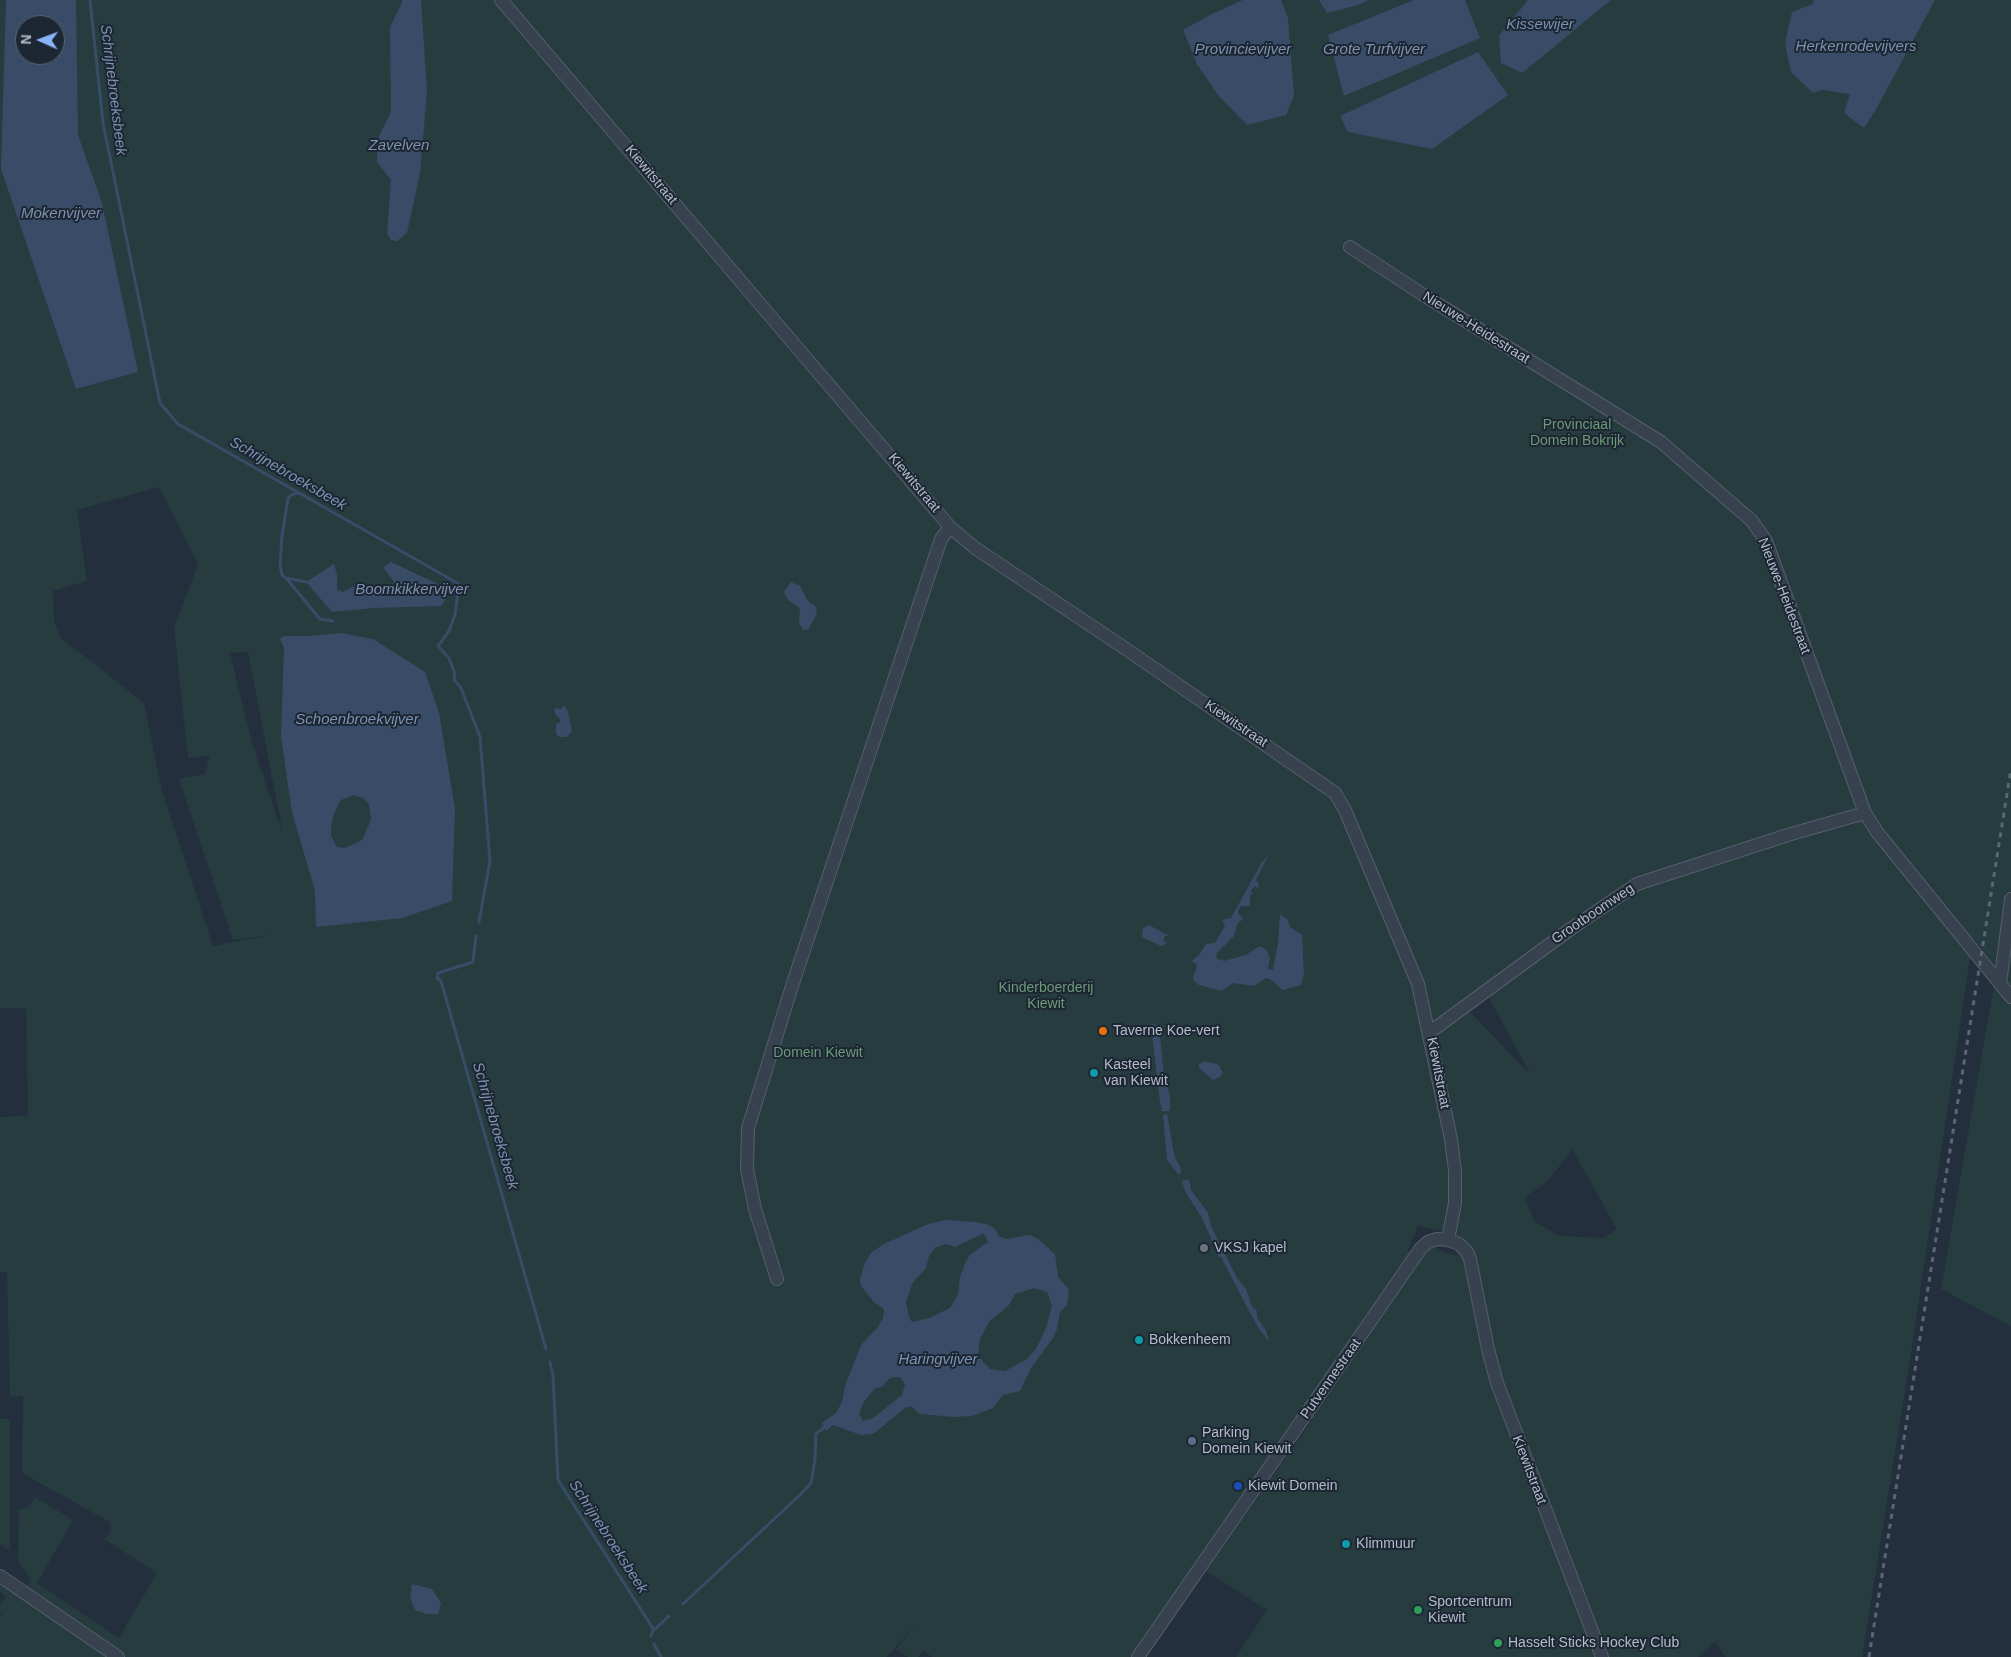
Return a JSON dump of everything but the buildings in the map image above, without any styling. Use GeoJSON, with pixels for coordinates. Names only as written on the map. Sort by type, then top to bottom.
{"type":"FeatureCollection","features":[{"type":"Feature","properties":{"kind":"street","name":"Kiewitstraat"},"geometry":{"type":"LineString","coordinates":[[501,0],[950,527],[975,548],[1335,793],[1346,810],[1418,984],[1430,1032],[1451,1139],[1455,1171],[1455,1203],[1448,1240],[1459,1244],[1467,1252],[1470,1259],[1497,1383],[1602,1657]]}},
{"type":"Feature","properties":{"kind":"street","name":"Nieuwe-Heidestraat"},"geometry":{"type":"LineString","coordinates":[[1350,247],[1422,294],[1661,442],[1752,521],[1766,541],[1865,813],[1878,832],[2011,997]]}},
{"type":"Feature","properties":{"kind":"street"},"geometry":{"type":"LineString","coordinates":[[778,1279],[755,1209],[747,1169],[748,1128],[792,986],[941,539],[950,527]]}},
{"type":"Feature","properties":{"kind":"street","name":"Grootboomweg"},"geometry":{"type":"LineString","coordinates":[[1430,1032],[1572,928],[1637,884],[1790,834],[1865,813]]}},
{"type":"Feature","properties":{"kind":"street"},"geometry":{"type":"LineString","coordinates":[[2000,984],[2011,898]]}},
{"type":"Feature","properties":{"kind":"street","name":"Putvennestraat"},"geometry":{"type":"LineString","coordinates":[[1138,1657],[1421,1248],[1428,1242],[1436,1239],[1448,1240]]}},
{"type":"Feature","properties":{"kind":"street"},"geometry":{"type":"LineString","coordinates":[[0,1576],[118,1657]]}},
{"type":"Feature","properties":{"kind":"green space"},"geometry":{"type":"Polygon","coordinates":[[[0,0],[2011,0],[2011,1326],[1941,1289],[1997,968],[1973,938],[1911,1353],[1862,1657],[1726,1657],[1715,1642],[1698,1657],[1236,1657],[1267,1610],[1206,1571],[1313,1419],[1303,1410],[1132,1657],[933,1657],[923,1651],[918,1657],[908,1657],[896,1649],[920,1619],[887,1657],[0,1657],[0,1617],[2,1615],[0,1613],[0,1603],[6,1597],[0,1592],[0,1581],[21,1595],[31,1579],[18,1562],[19,1510],[30,1507],[35,1497],[73,1520],[37,1583],[119,1638],[157,1573],[104,1539],[111,1533],[110,1523],[106,1520],[22,1473],[23,1396],[10,1397],[7,1272],[0,1272],[0,1117],[28,1116],[26,1008],[0,1008],[0,0]],[[159,487],[77,510],[87,581],[53,591],[54,621],[60,637],[144,703],[162,791],[213,946],[269,935],[233,940],[179,779],[205,774],[210,755],[188,758],[174,628],[198,564],[159,487]],[[248,652],[230,653],[253,746],[283,835],[248,652]],[[1488,996],[1469,1011],[1530,1074],[1530,1073],[1488,996]],[[1571,1147],[1570,1153],[1546,1183],[1525,1197],[1534,1221],[1560,1236],[1603,1238],[1617,1229],[1571,1147]],[[1418,1226],[1408,1250],[1418,1260],[1428,1250],[1435,1247],[1442,1252],[1459,1256],[1455,1234],[1418,1226]]]}},
{"type":"Feature","properties":{"kind":"green space"},"geometry":{"type":"Polygon","coordinates":[[[0,1419],[10,1419],[10,1551],[0,1544],[0,1419]]]}},
{"type":"Feature","properties":{"kind":"water","name":"Mokenvijver"},"geometry":{"type":"Polygon","coordinates":[[[6,0],[76,0],[78,135],[102,203],[138,372],[76,389],[1,169],[6,0]]]}},
{"type":"Feature","properties":{"kind":"water","name":"Zavelven"},"geometry":{"type":"Polygon","coordinates":[[[402,0],[421,0],[427,92],[420,173],[407,233],[397,241],[391,240],[387,234],[391,180],[377,162],[377,140],[391,112],[390,27],[402,0]]]}},
{"type":"Feature","properties":{"kind":"water","name":"Provincievijver"},"geometry":{"type":"Polygon","coordinates":[[[1243,0],[1281,0],[1288,18],[1294,96],[1286,115],[1247,125],[1218,95],[1197,64],[1183,30],[1243,0]]]}},
{"type":"Feature","properties":{"kind":"water"},"geometry":{"type":"Polygon","coordinates":[[[1319,0],[1369,0],[1358,5],[1327,13],[1319,0]]]}},
{"type":"Feature","properties":{"kind":"water","name":"Grote Turfvijver"},"geometry":{"type":"Polygon","coordinates":[[[1414,0],[1465,0],[1480,38],[1344,96],[1328,35],[1414,0]]]}},
{"type":"Feature","properties":{"kind":"water","name":"Kissewijer"},"geometry":{"type":"Polygon","coordinates":[[[1528,0],[1611,0],[1522,73],[1501,63],[1499,36],[1528,0]]]}},
{"type":"Feature","properties":{"kind":"water","name":"Herkenrodevijvers"},"geometry":{"type":"Polygon","coordinates":[[[1814,0],[1935,0],[1864,128],[1844,113],[1850,94],[1822,90],[1813,93],[1791,72],[1785,43],[1792,12],[1813,4],[1814,0]]]}},
{"type":"Feature","properties":{"kind":"water"},"geometry":{"type":"Polygon","coordinates":[[[1478,52],[1508,95],[1432,149],[1348,132],[1340,116],[1478,52]]]}},
{"type":"Feature","properties":{"kind":"water","name":"Boomkikkervijver"},"geometry":{"type":"Polygon","coordinates":[[[391,562],[444,587],[448,595],[441,606],[373,608],[332,612],[306,582],[334,564],[337,575],[337,590],[343,592],[352,587],[365,586],[377,590],[396,585],[383,567],[391,562]]]}},
{"type":"Feature","properties":{"kind":"water"},"geometry":{"type":"Polygon","coordinates":[[[791,582],[800,586],[806,598],[811,604],[815,605],[817,614],[808,630],[803,630],[799,623],[800,608],[788,600],[784,592],[791,582]]]}},
{"type":"Feature","properties":{"kind":"water","name":"Schoenbroekvijver"},"geometry":{"type":"Polygon","coordinates":[[[341,633],[373,639],[425,672],[439,713],[455,809],[452,901],[402,918],[316,927],[315,891],[292,812],[281,737],[284,648],[280,639],[283,636],[341,633]],[[354,795],[341,800],[334,813],[331,836],[337,847],[344,848],[362,840],[371,819],[369,804],[363,798],[354,795]]]}},
{"type":"Feature","properties":{"kind":"water"},"geometry":{"type":"Polygon","coordinates":[[[564,705],[568,712],[572,732],[566,737],[560,737],[556,734],[556,724],[561,720],[555,714],[555,708],[561,709],[564,705]]]}},
{"type":"Feature","properties":{"kind":"water"},"geometry":{"type":"Polygon","coordinates":[[[1268,856],[1256,880],[1259,885],[1258,888],[1255,886],[1251,890],[1253,895],[1250,894],[1250,906],[1241,906],[1239,909],[1238,913],[1243,919],[1237,924],[1234,936],[1217,953],[1216,958],[1224,961],[1246,955],[1259,946],[1266,949],[1270,958],[1268,969],[1273,970],[1278,943],[1280,914],[1288,920],[1290,927],[1302,935],[1304,975],[1301,985],[1283,990],[1266,978],[1254,986],[1233,983],[1222,991],[1199,985],[1193,980],[1197,968],[1196,964],[1192,961],[1199,955],[1206,944],[1215,943],[1225,926],[1222,920],[1231,918],[1262,862],[1268,856]]]}},
{"type":"Feature","properties":{"kind":"water"},"geometry":{"type":"Polygon","coordinates":[[[1149,925],[1169,936],[1165,936],[1163,941],[1167,943],[1161,946],[1142,937],[1143,928],[1149,925]]]}},
{"type":"Feature","properties":{"kind":"water"},"geometry":{"type":"Polygon","coordinates":[[[1151,1024],[1155,1024],[1159,1028],[1164,1075],[1170,1096],[1170,1111],[1162,1111],[1151,1024]]]}},
{"type":"Feature","properties":{"kind":"water"},"geometry":{"type":"Polygon","coordinates":[[[1205,1061],[1219,1065],[1223,1073],[1220,1077],[1213,1080],[1199,1068],[1199,1064],[1205,1061]]]}},
{"type":"Feature","properties":{"kind":"water"},"geometry":{"type":"Polygon","coordinates":[[[1167,1114],[1175,1158],[1180,1166],[1181,1173],[1178,1174],[1167,1160],[1163,1115],[1167,1114]]]}},
{"type":"Feature","properties":{"kind":"water"},"geometry":{"type":"Polygon","coordinates":[[[1189,1180],[1191,1190],[1208,1213],[1211,1226],[1237,1278],[1246,1289],[1252,1307],[1257,1311],[1257,1317],[1266,1331],[1269,1342],[1257,1326],[1221,1257],[1219,1257],[1202,1218],[1185,1191],[1182,1182],[1189,1180]]]}},
{"type":"Feature","properties":{"kind":"water","name":"Haringvijver"},"geometry":{"type":"Polygon","coordinates":[[[946,1220],[986,1224],[994,1228],[999,1236],[1006,1239],[1030,1235],[1038,1239],[1055,1254],[1058,1277],[1069,1289],[1067,1305],[1060,1312],[1057,1329],[1053,1338],[1031,1368],[1020,1391],[1003,1395],[993,1408],[972,1416],[954,1417],[920,1414],[911,1406],[905,1408],[873,1434],[861,1435],[833,1425],[826,1431],[822,1423],[836,1413],[842,1402],[845,1386],[861,1345],[878,1327],[883,1318],[884,1309],[874,1302],[861,1286],[860,1279],[865,1263],[872,1252],[884,1244],[928,1224],[946,1220]],[[982,1234],[955,1247],[946,1244],[935,1248],[929,1256],[926,1268],[913,1282],[906,1302],[912,1322],[929,1318],[950,1308],[958,1295],[960,1277],[966,1261],[970,1255],[988,1242],[985,1235],[982,1234]],[[1034,1288],[1015,1294],[1009,1305],[989,1322],[980,1339],[978,1356],[990,1369],[1005,1371],[1027,1359],[1036,1349],[1046,1328],[1052,1306],[1047,1292],[1034,1288]],[[900,1377],[890,1378],[882,1387],[875,1388],[863,1403],[859,1414],[863,1421],[873,1418],[902,1395],[905,1385],[900,1377]]]}},
{"type":"Feature","properties":{"kind":"water"},"geometry":{"type":"Polygon","coordinates":[[[412,1584],[432,1589],[441,1603],[438,1614],[427,1614],[415,1610],[410,1598],[412,1584]]]}},
{"type":"Feature","properties":{"kind":"waterway","name":"Schrijnebroeksbeek"},"geometry":{"type":"LineString","coordinates":[[90,0],[103,123],[160,403],[178,424],[459,584],[455,615],[449,631],[438,646],[449,658],[455,674],[454,680],[461,688],[480,737],[490,861],[479,922]]}},
{"type":"Feature","properties":{"kind":"waterway"},"geometry":{"type":"LineString","coordinates":[[297,493],[291,495],[288,499],[282,536],[280,565],[282,575],[286,578],[306,582]]}},
{"type":"Feature","properties":{"kind":"waterway"},"geometry":{"type":"LineString","coordinates":[[286,578],[320,619],[333,621]]}},
{"type":"Feature","properties":{"kind":"waterway","name":"Schrijnebroeksbeek"},"geometry":{"type":"LineString","coordinates":[[476,936],[473,962],[438,973],[437,978],[441,981],[546,1349]]}},
{"type":"Feature","properties":{"kind":"waterway","name":"Schrijnebroeksbeek"},"geometry":{"type":"LineString","coordinates":[[550,1362],[553,1376],[558,1480],[654,1630]]}},
{"type":"Feature","properties":{"kind":"waterway"},"geometry":{"type":"LineString","coordinates":[[683,1604],[811,1483],[815,1460],[816,1434],[824,1427]]}},
{"type":"Feature","properties":{"kind":"waterway"},"geometry":{"type":"LineString","coordinates":[[651,1636],[652,1632],[669,1616]]}},
{"type":"Feature","properties":{"kind":"waterway","name":"Schrijnebroeksbeek"},"geometry":{"type":"LineString","coordinates":[[654,1644],[661,1657]]}},
{"type":"Feature","properties":{"kind":"railway"},"geometry":{"type":"LineString","coordinates":[[1869,1657],[2011,769]]}},
{"type":"Feature","properties":{"kind":"place","name":"Taverne Koe-vert"},"geometry":{"type":"Point","coordinates":[1103,1031]}},
{"type":"Feature","properties":{"kind":"place","name":"Kasteel van Kiewit"},"geometry":{"type":"Point","coordinates":[1094,1073]}},
{"type":"Feature","properties":{"kind":"place","name":"VKSJ kapel"},"geometry":{"type":"Point","coordinates":[1204,1248]}},
{"type":"Feature","properties":{"kind":"place","name":"Bokkenheem"},"geometry":{"type":"Point","coordinates":[1139,1340]}},
{"type":"Feature","properties":{"kind":"place","name":"Parking Domein Kiewit"},"geometry":{"type":"Point","coordinates":[1192,1441]}},
{"type":"Feature","properties":{"kind":"place","name":"Kiewit Domein"},"geometry":{"type":"Point","coordinates":[1238,1486]}},
{"type":"Feature","properties":{"kind":"place","name":"Klimmuur"},"geometry":{"type":"Point","coordinates":[1346,1544]}},
{"type":"Feature","properties":{"kind":"place","name":"Sportcentrum Kiewit"},"geometry":{"type":"Point","coordinates":[1418,1610]}},
{"type":"Feature","properties":{"kind":"place","name":"Hasselt Sticks Hockey Club"},"geometry":{"type":"Point","coordinates":[1498,1643]}},
{"type":"Feature","properties":{"kind":"park label","name":"Provinciaal Domein Bokrijk"},"geometry":{"type":"Point","coordinates":[1577,434]}},
{"type":"Feature","properties":{"kind":"park label","name":"Kinderboerderij Kiewit"},"geometry":{"type":"Point","coordinates":[1046,996]}},
{"type":"Feature","properties":{"kind":"park label","name":"Domein Kiewit"},"geometry":{"type":"Point","coordinates":[818,1053]}}]}
